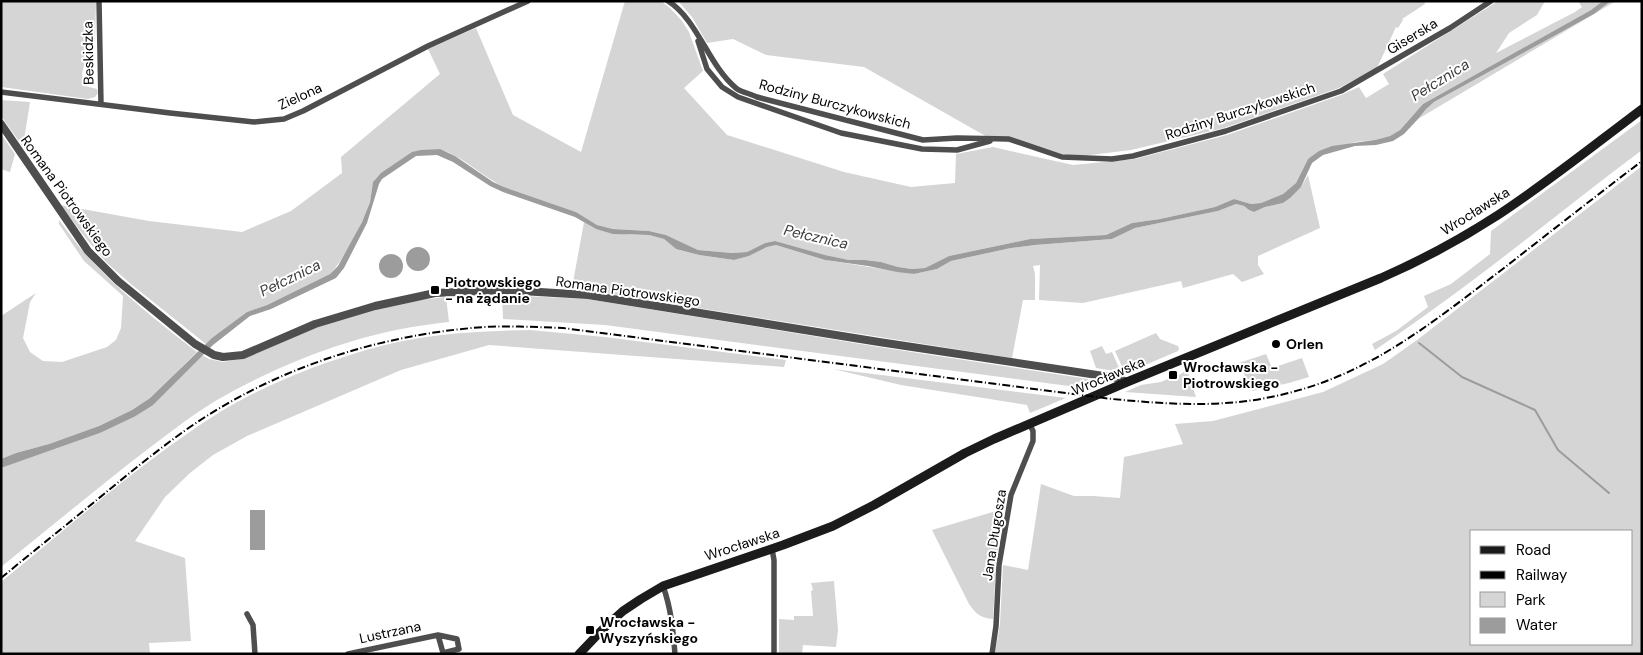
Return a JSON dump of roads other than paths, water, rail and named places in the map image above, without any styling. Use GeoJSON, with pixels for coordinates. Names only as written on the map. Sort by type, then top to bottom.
{"type":"FeatureCollection","features":[{"type":"Feature","properties":{"kind":"main road","name":"Wrocławska"},"geometry":{"type":"LineString","coordinates":[[579,654],[602,629],[623,611],[663,586],[772,549],[842,522],[965,453],[1029,423],[1421,260],[1505,210],[1642,109]]}},
{"type":"Feature","properties":{"kind":"street","name":"Beskidzka"},"geometry":{"type":"LineString","coordinates":[[99,1],[101,104]]}},
{"type":"Feature","properties":{"kind":"street","name":"Zielona"},"geometry":{"type":"LineString","coordinates":[[1,92],[170,114],[254,122],[284,119],[428,46],[528,1]]}},
{"type":"Feature","properties":{"kind":"street","name":"Rodziny Burczykowskich"},"geometry":{"type":"LineString","coordinates":[[668,1],[687,19],[720,71],[737,89],[757,97],[923,140],[957,138],[1009,139],[1062,157],[1112,159],[1133,156],[1226,131],[1341,91],[1370,75]]}},
{"type":"Feature","properties":{"kind":"street","name":"Giserska"},"geometry":{"type":"LineString","coordinates":[[1370,75],[1455,25],[1491,1]]}},
{"type":"Feature","properties":{"kind":"street","name":"Rodziny Burczykowskich"},"geometry":{"type":"LineString","coordinates":[[696,34],[707,69],[722,88],[738,97],[841,133],[922,149],[957,150],[996,140]]}},
{"type":"Feature","properties":{"kind":"street","name":"Romana Piotrowskiego"},"geometry":{"type":"LineString","coordinates":[[1,124],[88,250],[118,281],[195,344],[214,355],[223,357],[242,355],[315,324],[412,297],[435,293],[506,290],[588,294],[879,342],[1117,378],[1127,382]]}},
{"type":"Feature","properties":{"kind":"street"},"geometry":{"type":"LineString","coordinates":[[1092,374],[1101,378],[1108,390]]}},
{"type":"Feature","properties":{"kind":"street","name":"Jana Długosza"},"geometry":{"type":"LineString","coordinates":[[992,654],[1002,546],[1011,495],[1033,441],[1029,423]]}},
{"type":"Feature","properties":{"kind":"street"},"geometry":{"type":"LineString","coordinates":[[772,549],[774,560],[774,654]]}},
{"type":"Feature","properties":{"kind":"street"},"geometry":{"type":"LineString","coordinates":[[663,586],[671,614],[675,654]]}},
{"type":"Feature","properties":{"kind":"street"},"geometry":{"type":"LineString","coordinates":[[247,614],[253,625],[255,654]]}},
{"type":"Feature","properties":{"kind":"street","name":"Lustrzana"},"geometry":{"type":"LineString","coordinates":[[348,654],[438,635]]}},
{"type":"Feature","properties":{"kind":"water"},"geometry":{"type":"Polygon","coordinates":[[[1603,1],[1611,1],[1594,14],[1434,102],[1404,134],[1393,141],[1376,145],[1355,146],[1323,155],[1312,163],[1301,187],[1283,203],[1265,207],[1254,212],[1236,204],[1218,211],[1135,228],[1112,239],[1011,248],[951,261],[937,269],[914,274],[825,260],[776,245],[734,260],[699,255],[676,249],[664,239],[649,235],[613,234],[596,229],[575,217],[490,186],[453,162],[437,155],[416,156],[382,179],[367,223],[344,268],[336,278],[271,309],[250,316],[213,345],[153,405],[134,417],[100,433],[1,468],[1,459],[99,426],[132,410],[150,398],[212,338],[247,312],[267,305],[330,274],[338,266],[362,222],[370,202],[373,182],[381,173],[412,152],[440,149],[455,156],[493,182],[576,212],[597,225],[613,229],[649,231],[666,235],[698,250],[732,253],[747,252],[765,243],[775,241],[849,260],[881,262],[912,269],[925,268],[949,256],[1030,239],[1106,235],[1132,223],[1215,207],[1234,199],[1251,204],[1261,203],[1283,194],[1296,183],[1308,159],[1319,151],[1332,146],[1390,136],[1400,130],[1423,104],[1591,10],[1603,1]]]}},
{"type":"Feature","properties":{"kind":"water"},"geometry":{"type":"Polygon","coordinates":[[[418,247],[423,248],[429,254],[429,264],[423,270],[418,271],[413,270],[407,264],[406,259],[407,254],[413,248],[418,247]]]}},
{"type":"Feature","properties":{"kind":"water"},"geometry":{"type":"Polygon","coordinates":[[[391,254],[399,258],[403,266],[399,274],[391,278],[383,274],[379,266],[383,258],[391,254]]]}},
{"type":"Feature","properties":{"kind":"water"},"geometry":{"type":"Polygon","coordinates":[[[250,510],[265,510],[265,550],[250,550],[250,510]]]}},
{"type":"Feature","properties":{"kind":"waterway"},"geometry":{"type":"LineString","coordinates":[[1419,343],[1462,377],[1535,410],[1558,450],[1609,493]]}},
{"type":"Feature","properties":{"kind":"railway"},"geometry":{"type":"LineString","coordinates":[[1,578],[157,451],[222,407],[289,373],[325,360],[361,348],[435,332],[495,327],[563,328],[1112,399],[1211,404],[1271,397],[1337,377],[1395,347],[1449,310],[1642,161]]}},
{"type":"Feature","properties":{"kind":"place","name":"Piotrowskiego - na żądanie"},"geometry":{"type":"Point","coordinates":[435,290]}},
{"type":"Feature","properties":{"kind":"place","name":"Orlen"},"geometry":{"type":"Point","coordinates":[1276,344]}},
{"type":"Feature","properties":{"kind":"place","name":"Wrocławska - Piotrowskiego"},"geometry":{"type":"Point","coordinates":[1173,375]}},
{"type":"Feature","properties":{"kind":"place","name":"Wrocławska - Wyszyńskiego"},"geometry":{"type":"Point","coordinates":[590,630]}},
{"type":"Feature","properties":{"kind":"water label","name":"Pełcznica"},"geometry":{"type":"Point","coordinates":[1440,80]}},
{"type":"Feature","properties":{"kind":"water label","name":"Pełcznica"},"geometry":{"type":"Point","coordinates":[816,237]}},
{"type":"Feature","properties":{"kind":"water label","name":"Pełcznica"},"geometry":{"type":"Point","coordinates":[290,278]}}]}
